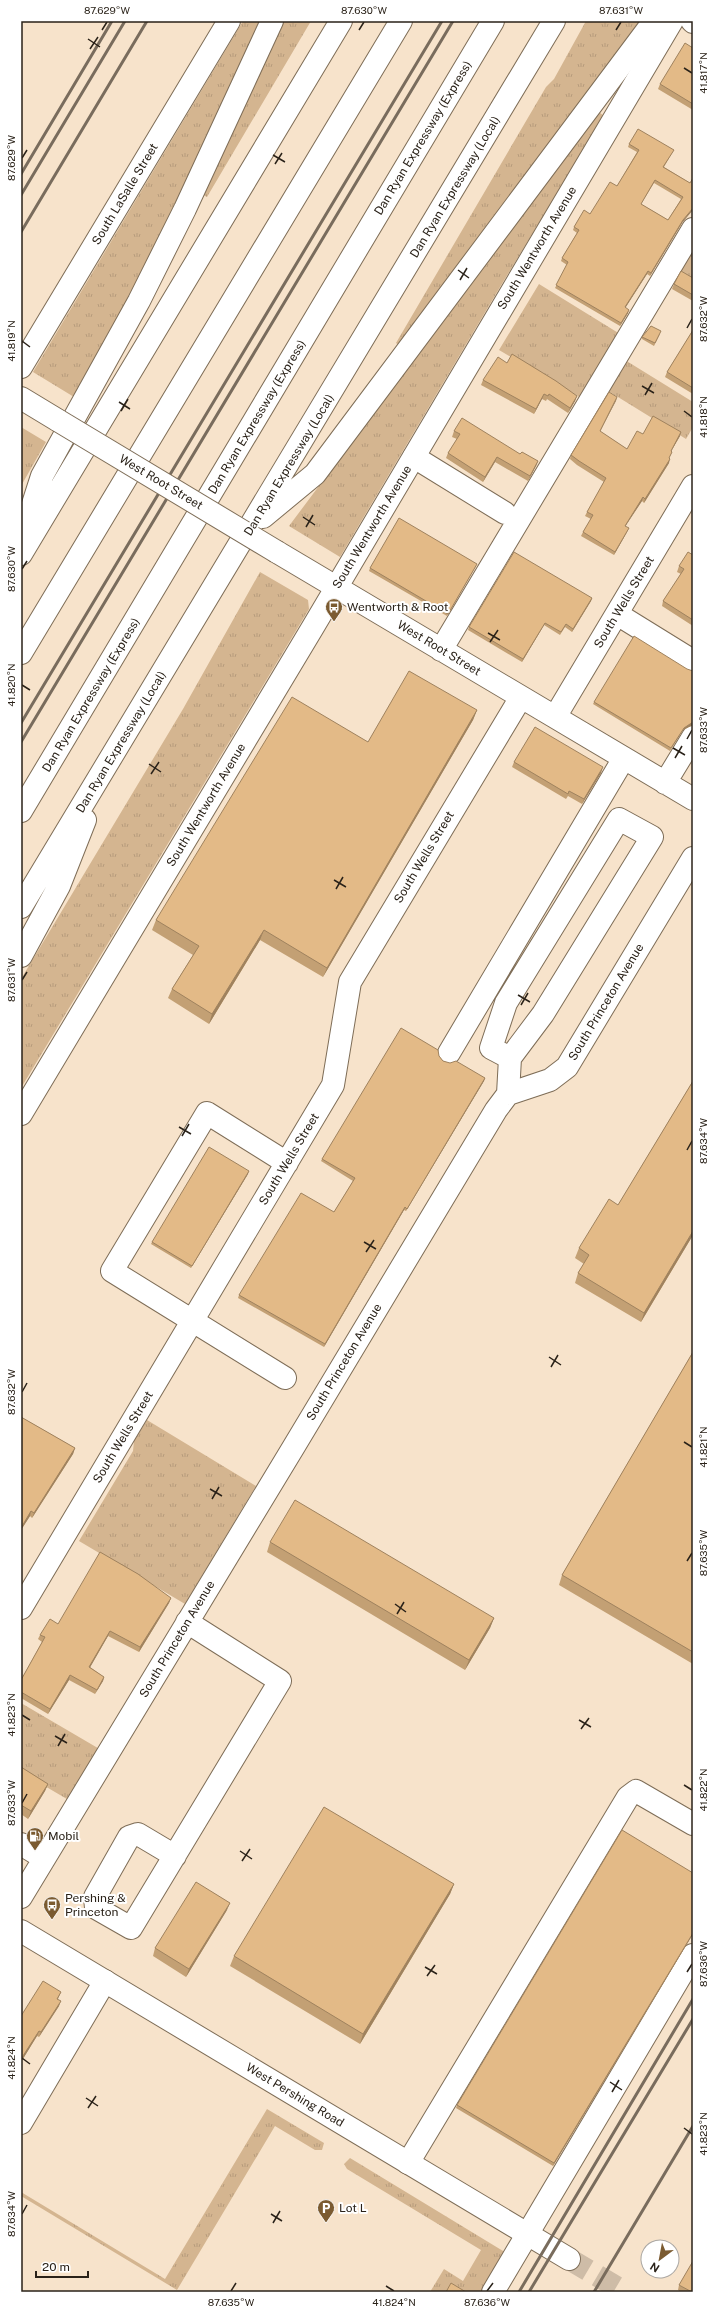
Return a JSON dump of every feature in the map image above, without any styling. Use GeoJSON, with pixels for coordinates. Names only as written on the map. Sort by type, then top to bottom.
{"type":"FeatureCollection","features":[{"type":"Feature","properties":{"kind":"main road","name":"South LaSalle Street"},"geometry":{"type":"LineString","coordinates":[[21,367],[229,21]]}},
{"type":"Feature","properties":{"kind":"main road"},"geometry":{"type":"LineString","coordinates":[[21,543],[42,476],[139,301],[185,209],[272,21]]}},
{"type":"Feature","properties":{"kind":"main road"},"geometry":{"type":"LineString","coordinates":[[21,554],[341,21]]}},
{"type":"Feature","properties":{"kind":"main road"},"geometry":{"type":"LineString","coordinates":[[21,653],[401,21]]}},
{"type":"Feature","properties":{"kind":"main road","name":"Dan Ryan Expressway (Express)"},"geometry":{"type":"LineString","coordinates":[[21,811],[492,21]]}},
{"type":"Feature","properties":{"kind":"main road","name":"Dan Ryan Expressway (Local)"},"geometry":{"type":"LineString","coordinates":[[21,908],[109,760],[252,526],[554,21]]}},
{"type":"Feature","properties":{"kind":"main road"},"geometry":{"type":"LineString","coordinates":[[252,526],[315,474],[654,21]]}},
{"type":"Feature","properties":{"kind":"main road","name":"South Wentworth Avenue"},"geometry":{"type":"LineString","coordinates":[[21,1114],[336,588],[672,21]]}},
{"type":"Feature","properties":{"kind":"main road"},"geometry":{"type":"LineString","coordinates":[[441,650],[693,229]]}},
{"type":"Feature","properties":{"kind":"main road","name":"West Root Street"},"geometry":{"type":"LineString","coordinates":[[21,398],[336,588],[693,799]]}},
{"type":"Feature","properties":{"kind":"main road"},"geometry":{"type":"LineString","coordinates":[[414,457],[505,512]]}},
{"type":"Feature","properties":{"kind":"main road","name":"South Wells Street"},"geometry":{"type":"LineString","coordinates":[[555,717],[693,486]]}},
{"type":"Feature","properties":{"kind":"main road"},"geometry":{"type":"LineString","coordinates":[[617,614],[693,661]]}},
{"type":"Feature","properties":{"kind":"main road","name":"South Wells Street"},"geometry":{"type":"LineString","coordinates":[[21,1608],[334,1085],[350,982],[521,697]]}},
{"type":"Feature","properties":{"kind":"main road"},"geometry":{"type":"LineString","coordinates":[[665,782],[693,737]]}},
{"type":"Feature","properties":{"kind":"main road"},"geometry":{"type":"LineString","coordinates":[[448,1053],[624,758]]}},
{"type":"Feature","properties":{"kind":"main road"},"geometry":{"type":"LineString","coordinates":[[21,956],[59,886],[109,760]]}},
{"type":"Feature","properties":{"kind":"main road"},"geometry":{"type":"LineString","coordinates":[[508,1094],[510,1058],[543,1014],[652,837],[619,819],[506,1003],[491,1048],[510,1058]]}},
{"type":"Feature","properties":{"kind":"main road","name":"South Princeton Avenue"},"geometry":{"type":"LineString","coordinates":[[21,1897],[496,1110],[508,1094],[550,1080],[567,1067],[693,858]]}},
{"type":"Feature","properties":{"kind":"main road"},"geometry":{"type":"LineString","coordinates":[[285,1378],[112,1271],[207,1113],[287,1163]]}},
{"type":"Feature","properties":{"kind":"main road"},"geometry":{"type":"LineString","coordinates":[[175,1856],[280,1681],[187,1622]]}},
{"type":"Feature","properties":{"kind":"main road"},"geometry":{"type":"LineString","coordinates":[[408,2163],[628,1797],[636,1791],[693,1824]]}},
{"type":"Feature","properties":{"kind":"main road"},"geometry":{"type":"LineString","coordinates":[[21,1844],[44,1858]]}},
{"type":"Feature","properties":{"kind":"main road","name":"West Pershing Road"},"geometry":{"type":"LineString","coordinates":[[21,1931],[569,2259]]}},
{"type":"Feature","properties":{"kind":"main road"},"geometry":{"type":"LineString","coordinates":[[493,2292],[693,1955]]}},
{"type":"Feature","properties":{"kind":"main road"},"geometry":{"type":"LineString","coordinates":[[21,2123],[105,1981]]}},
{"type":"Feature","properties":{"kind":"green space"},"geometry":{"type":"Polygon","coordinates":[[[243,21],[261,21],[148,258],[100,351],[74,397],[33,372],[243,21]]]}},
{"type":"Feature","properties":{"kind":"green space"},"geometry":{"type":"Polygon","coordinates":[[[284,21],[311,21],[207,197],[203,195],[284,21]]]}},
{"type":"Feature","properties":{"kind":"green space"},"geometry":{"type":"Polygon","coordinates":[[[586,21],[641,21],[400,346],[396,343],[546,87],[554,79],[586,21]]]}},
{"type":"Feature","properties":{"kind":"green space"},"geometry":{"type":"Polygon","coordinates":[[[599,112],[604,116],[503,282],[340,557],[289,526],[599,112]]]}},
{"type":"Feature","properties":{"kind":"green space"},"geometry":{"type":"Polygon","coordinates":[[[693,241],[693,279],[676,269],[693,241]]]}},
{"type":"Feature","properties":{"kind":"green space"},"geometry":{"type":"Polygon","coordinates":[[[539,284],[620,334],[625,360],[693,402],[693,427],[686,439],[592,381],[581,398],[499,350],[539,284]]]}},
{"type":"Feature","properties":{"kind":"green space"},"geometry":{"type":"Polygon","coordinates":[[[21,427],[46,442],[21,486],[21,427]]]}},
{"type":"Feature","properties":{"kind":"green space"},"geometry":{"type":"Polygon","coordinates":[[[260,572],[308,600],[309,609],[21,1088],[21,979],[183,709],[260,572]]]}},
{"type":"Feature","properties":{"kind":"green space"},"geometry":{"type":"Polygon","coordinates":[[[147,1420],[256,1486],[185,1604],[79,1541],[133,1451],[134,1441],[147,1420]]]}},
{"type":"Feature","properties":{"kind":"green space"},"geometry":{"type":"Polygon","coordinates":[[[21,1703],[108,1754],[77,1805],[21,1772],[21,1703]]]}},
{"type":"Feature","properties":{"kind":"green space"},"geometry":{"type":"Polygon","coordinates":[[[267,2109],[324,2143],[322,2150],[315,2150],[275,2126],[177,2290],[21,2196],[21,2192],[165,2279],[267,2109]]]}},
{"type":"Feature","properties":{"kind":"green space"},"geometry":{"type":"Polygon","coordinates":[[[350,2158],[508,2254],[485,2292],[430,2292],[444,2269],[463,2281],[481,2250],[347,2169],[344,2164],[350,2158]]]}},
{"type":"Feature","properties":{"kind":"building"},"geometry":{"type":"Polygon","coordinates":[[[685,43],[693,48],[693,104],[660,84],[685,43]]]}},
{"type":"Feature","properties":{"kind":"building"},"geometry":{"type":"Polygon","coordinates":[[[638,129],[674,150],[663,167],[690,183],[693,178],[693,208],[683,220],[651,273],[648,271],[625,307],[629,310],[621,323],[556,285],[568,262],[562,258],[579,230],[574,227],[584,210],[590,214],[610,182],[617,186],[639,150],[629,144],[638,129]],[[655,180],[641,204],[668,220],[683,197],[655,180]]]}},
{"type":"Feature","properties":{"kind":"building"},"geometry":{"type":"Polygon","coordinates":[[[681,271],[693,278],[693,295],[674,284],[681,271]]]}},
{"type":"Feature","properties":{"kind":"building"},"geometry":{"type":"Polygon","coordinates":[[[651,326],[661,331],[655,343],[642,337],[651,326]]]}},
{"type":"Feature","properties":{"kind":"building"},"geometry":{"type":"Polygon","coordinates":[[[693,330],[693,388],[667,372],[693,330]]]}},
{"type":"Feature","properties":{"kind":"building"},"geometry":{"type":"Polygon","coordinates":[[[512,354],[556,381],[577,396],[570,408],[549,394],[548,396],[544,394],[536,409],[483,380],[498,357],[507,363],[512,354]]]}},
{"type":"Feature","properties":{"kind":"building"},"geometry":{"type":"Polygon","coordinates":[[[609,392],[617,397],[600,431],[627,449],[637,431],[643,434],[653,416],[681,432],[671,451],[670,459],[645,499],[643,497],[625,526],[629,528],[615,552],[583,532],[593,515],[587,512],[606,478],[571,455],[609,392]]]}},
{"type":"Feature","properties":{"kind":"building"},"geometry":{"type":"Polygon","coordinates":[[[462,418],[520,454],[522,452],[538,461],[530,476],[497,457],[485,477],[448,453],[460,434],[454,431],[462,418]]]}},
{"type":"Feature","properties":{"kind":"building"},"geometry":{"type":"Polygon","coordinates":[[[399,518],[477,564],[448,614],[370,568],[399,518]]]}},
{"type":"Feature","properties":{"kind":"building"},"geometry":{"type":"Polygon","coordinates":[[[514,552],[592,598],[573,629],[566,624],[561,632],[545,623],[523,659],[469,627],[514,552]]]}},
{"type":"Feature","properties":{"kind":"building"},"geometry":{"type":"Polygon","coordinates":[[[688,552],[693,555],[693,620],[663,601],[684,569],[679,566],[688,552]]]}},
{"type":"Feature","properties":{"kind":"building"},"geometry":{"type":"Polygon","coordinates":[[[634,636],[687,669],[693,671],[693,722],[684,728],[671,748],[594,702],[634,636]]]}},
{"type":"Feature","properties":{"kind":"building"},"geometry":{"type":"Polygon","coordinates":[[[409,671],[477,710],[327,968],[264,930],[212,1014],[172,989],[199,946],[156,920],[292,697],[368,742],[409,671]]]}},
{"type":"Feature","properties":{"kind":"building"},"geometry":{"type":"Polygon","coordinates":[[[535,727],[603,767],[584,799],[569,791],[568,794],[514,762],[535,727]]]}},
{"type":"Feature","properties":{"kind":"building"},"geometry":{"type":"Polygon","coordinates":[[[401,1028],[438,1050],[439,1056],[443,1061],[450,1063],[456,1061],[485,1078],[407,1209],[405,1207],[325,1344],[239,1295],[301,1193],[334,1212],[355,1178],[322,1159],[401,1028]]]}},
{"type":"Feature","properties":{"kind":"building"},"geometry":{"type":"Polygon","coordinates":[[[693,1081],[693,1231],[644,1313],[578,1273],[589,1255],[579,1248],[609,1199],[618,1205],[693,1081]]]}},
{"type":"Feature","properties":{"kind":"building"},"geometry":{"type":"Polygon","coordinates":[[[209,1147],[249,1171],[192,1266],[152,1242],[209,1147]]]}},
{"type":"Feature","properties":{"kind":"building"},"geometry":{"type":"Polygon","coordinates":[[[693,1352],[693,1652],[562,1575],[693,1352]]]}},
{"type":"Feature","properties":{"kind":"building"},"geometry":{"type":"Polygon","coordinates":[[[21,1417],[75,1448],[34,1513],[31,1511],[21,1528],[21,1417]]]}},
{"type":"Feature","properties":{"kind":"building"},"geometry":{"type":"Polygon","coordinates":[[[295,1500],[494,1618],[469,1660],[270,1542],[295,1500]]]}},
{"type":"Feature","properties":{"kind":"building"},"geometry":{"type":"Polygon","coordinates":[[[100,1552],[138,1574],[171,1598],[140,1647],[110,1631],[89,1667],[104,1677],[97,1690],[70,1675],[50,1709],[21,1692],[21,1680],[45,1637],[40,1635],[50,1619],[58,1624],[100,1552]]]}},
{"type":"Feature","properties":{"kind":"building"},"geometry":{"type":"Polygon","coordinates":[[[21,1767],[48,1784],[31,1811],[21,1805],[21,1767]]]}},
{"type":"Feature","properties":{"kind":"building"},"geometry":{"type":"Polygon","coordinates":[[[324,1807],[454,1884],[363,2034],[234,1956],[324,1807]]]}},
{"type":"Feature","properties":{"kind":"building"},"geometry":{"type":"Polygon","coordinates":[[[622,1830],[693,1873],[693,1933],[554,2163],[457,2105],[622,1830]]]}},
{"type":"Feature","properties":{"kind":"building"},"geometry":{"type":"Polygon","coordinates":[[[196,1882],[230,1903],[189,1969],[155,1948],[196,1882]]]}},
{"type":"Feature","properties":{"kind":"building"},"geometry":{"type":"Polygon","coordinates":[[[43,1981],[61,1992],[57,1999],[61,2001],[21,2059],[21,2016],[43,1981]]]}},
{"type":"Feature","properties":{"kind":"building"},"geometry":{"type":"Polygon","coordinates":[[[693,2261],[693,2292],[692,2292],[679,2285],[693,2261]]]}},
{"type":"Feature","properties":{"kind":"building"},"geometry":{"type":"Polygon","coordinates":[[[451,2283],[466,2292],[446,2292],[451,2283]]]}},
{"type":"Feature","properties":{"kind":"tunnel"},"geometry":{"type":"LineString","coordinates":[[569,2259],[625,2292]]}},
{"type":"Feature","properties":{"kind":"railway"},"geometry":{"type":"LineString","coordinates":[[21,174],[112,21]]}},
{"type":"Feature","properties":{"kind":"railway"},"geometry":{"type":"LineString","coordinates":[[21,195],[125,21]]}},
{"type":"Feature","properties":{"kind":"railway"},"geometry":{"type":"LineString","coordinates":[[21,232],[147,21]]}},
{"type":"Feature","properties":{"kind":"railway"},"geometry":{"type":"LineString","coordinates":[[21,723],[442,21]]}},
{"type":"Feature","properties":{"kind":"railway"},"geometry":{"type":"LineString","coordinates":[[21,742],[453,21]]}},
{"type":"Feature","properties":{"kind":"railway"},"geometry":{"type":"LineString","coordinates":[[519,2292],[693,1999]]}},
{"type":"Feature","properties":{"kind":"railway"},"geometry":{"type":"LineString","coordinates":[[529,2292],[693,2019]]}},
{"type":"Feature","properties":{"kind":"railway"},"geometry":{"type":"LineString","coordinates":[[594,2292],[693,2126]]}},
{"type":"Feature","properties":{"kind":"place","name":"Wentworth & Root"},"geometry":{"type":"Point","coordinates":[334,622]}},
{"type":"Feature","properties":{"kind":"place","name":"Mobil"},"geometry":{"type":"Point","coordinates":[35,1851]}},
{"type":"Feature","properties":{"kind":"place","name":"Pershing & Princeton"},"geometry":{"type":"Point","coordinates":[52,1920]}},
{"type":"Feature","properties":{"kind":"place","name":"Lot L"},"geometry":{"type":"Point","coordinates":[326,2223]}}]}
